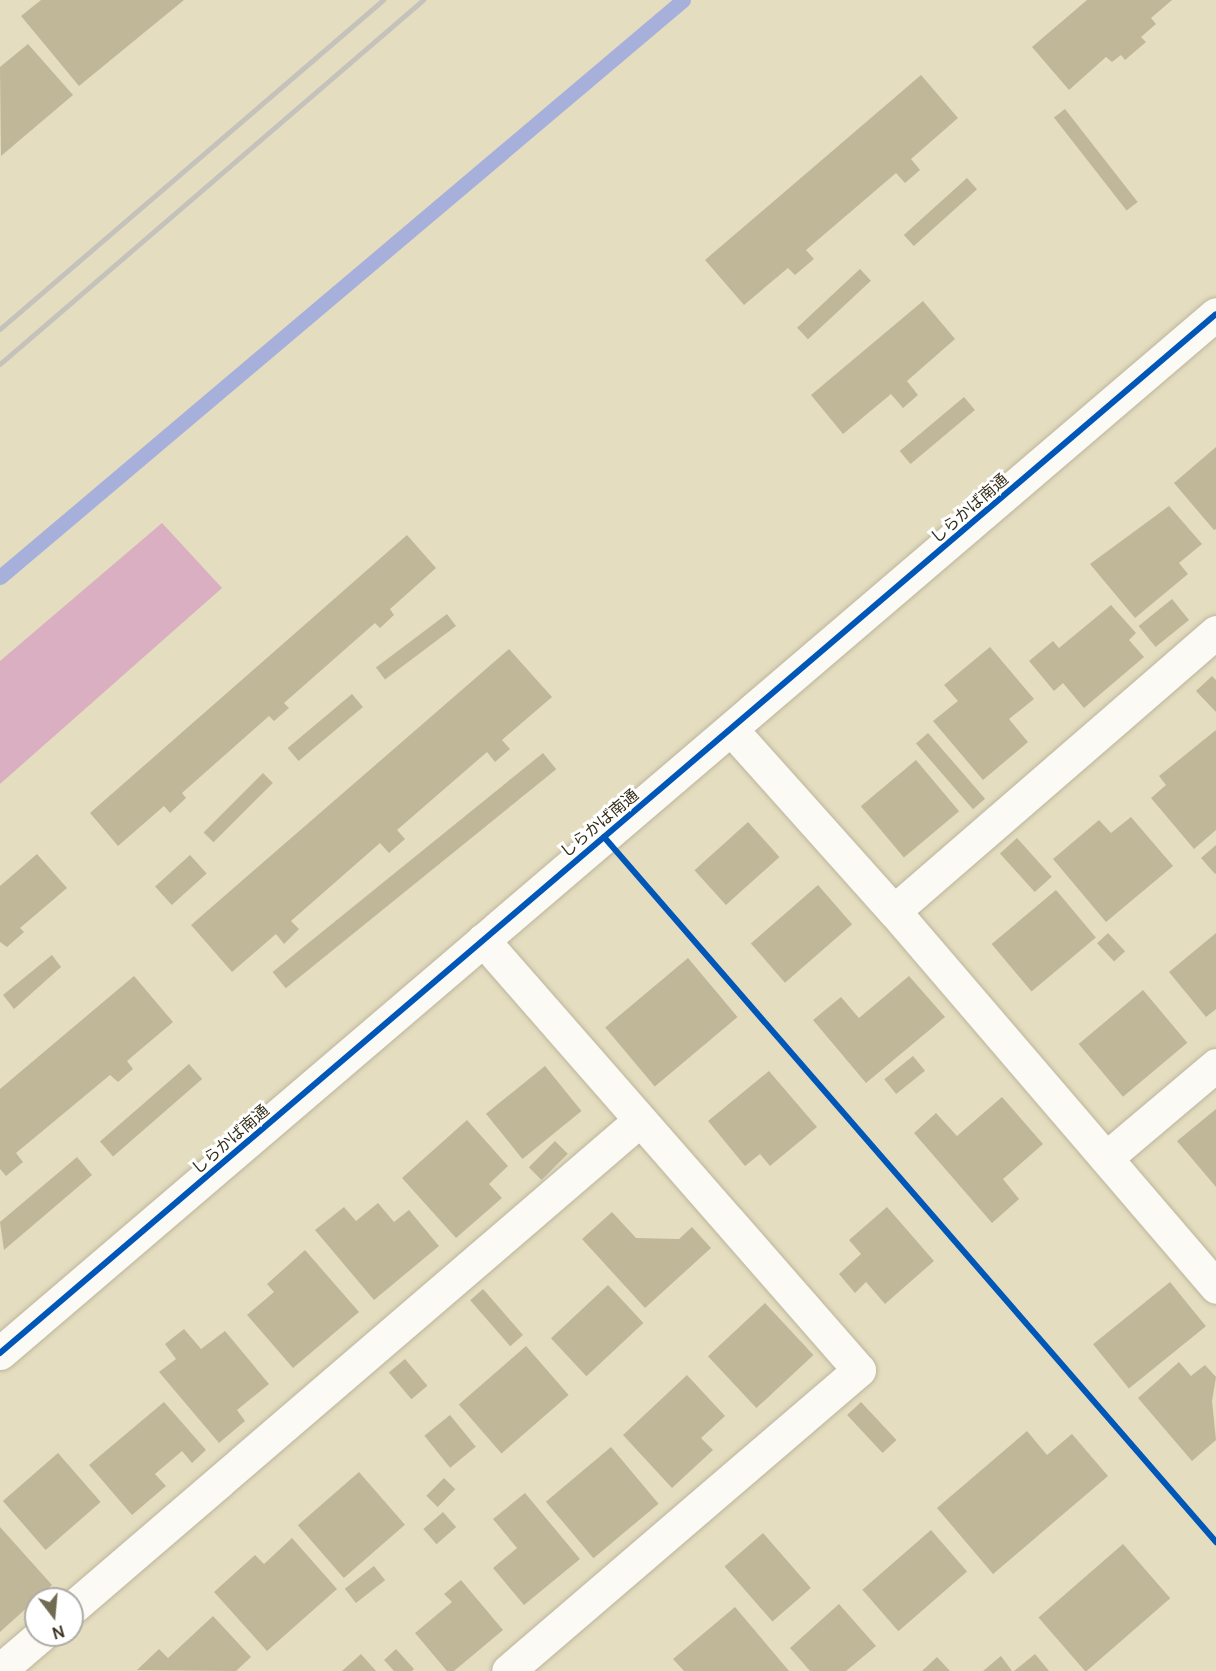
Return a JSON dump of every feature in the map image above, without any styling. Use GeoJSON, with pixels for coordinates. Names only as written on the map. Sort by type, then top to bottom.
{"type":"FeatureCollection","features":[{"type":"Feature","properties":{"kind":"street","name":"しらかば南通"},"geometry":{"type":"LineString","coordinates":[[0,1353],[1216,314]]}},
{"type":"Feature","properties":{"kind":"street"},"geometry":{"type":"LineString","coordinates":[[894,911],[1216,632]]}},
{"type":"Feature","properties":{"kind":"street"},"geometry":{"type":"LineString","coordinates":[[730,729],[894,911],[1216,1287]]}},
{"type":"Feature","properties":{"kind":"street"},"geometry":{"type":"LineString","coordinates":[[483,940],[859,1370],[508,1671]]}},
{"type":"Feature","properties":{"kind":"street"},"geometry":{"type":"LineString","coordinates":[[1106,1158],[1216,1065]]}},
{"type":"Feature","properties":{"kind":"street"},"geometry":{"type":"LineString","coordinates":[[84,1598],[639,1121]]}},
{"type":"Feature","properties":{"kind":"street"},"geometry":{"type":"LineString","coordinates":[[0,1670],[27,1647]]}},
{"type":"Feature","properties":{"kind":"shaded area"},"geometry":{"type":"Polygon","coordinates":[[[162,523],[222,588],[0,784],[0,661],[162,523]]]}},
{"type":"Feature","properties":{"kind":"building"},"geometry":{"type":"Polygon","coordinates":[[[41,0],[184,0],[79,86],[21,16],[41,0]]]}},
{"type":"Feature","properties":{"kind":"building"},"geometry":{"type":"Polygon","coordinates":[[[1087,0],[1172,0],[1151,18],[1156,24],[1141,37],[1146,42],[1125,60],[1121,55],[1112,62],[1106,57],[1069,90],[1032,47],[1087,0]]]}},
{"type":"Feature","properties":{"kind":"building"},"geometry":{"type":"Polygon","coordinates":[[[28,44],[73,95],[1,156],[0,67],[28,44]]]}},
{"type":"Feature","properties":{"kind":"building"},"geometry":{"type":"Polygon","coordinates":[[[921,75],[958,118],[911,159],[920,170],[905,183],[896,173],[806,250],[814,259],[795,275],[788,268],[744,305],[705,260],[921,75]]]}},
{"type":"Feature","properties":{"kind":"building"},"geometry":{"type":"Polygon","coordinates":[[[1065,109],[1138,202],[1127,211],[1054,118],[1065,109]]]}},
{"type":"Feature","properties":{"kind":"building"},"geometry":{"type":"Polygon","coordinates":[[[967,178],[977,189],[914,246],[904,235],[967,178]]]}},
{"type":"Feature","properties":{"kind":"building"},"geometry":{"type":"Polygon","coordinates":[[[860,269],[871,281],[808,339],[797,328],[860,269]]]}},
{"type":"Feature","properties":{"kind":"building"},"geometry":{"type":"Polygon","coordinates":[[[923,301],[955,339],[907,381],[918,395],[903,408],[891,394],[843,434],[811,395],[923,301]]]}},
{"type":"Feature","properties":{"kind":"building"},"geometry":{"type":"Polygon","coordinates":[[[964,397],[975,410],[911,464],[900,451],[964,397]]]}},
{"type":"Feature","properties":{"kind":"building"},"geometry":{"type":"Polygon","coordinates":[[[1216,447],[1216,529],[1214,530],[1174,483],[1216,447]]]}},
{"type":"Feature","properties":{"kind":"building"},"geometry":{"type":"Polygon","coordinates":[[[1169,506],[1202,544],[1179,563],[1188,574],[1135,618],[1090,564],[1169,506]]]}},
{"type":"Feature","properties":{"kind":"building"},"geometry":{"type":"Polygon","coordinates":[[[407,535],[436,568],[390,609],[394,615],[380,628],[375,623],[284,703],[289,708],[274,721],[269,716],[182,793],[186,798],[170,813],[164,806],[118,846],[90,813],[407,535]]]}},
{"type":"Feature","properties":{"kind":"building"},"geometry":{"type":"Polygon","coordinates":[[[1172,599],[1189,620],[1156,647],[1139,626],[1172,599]]]}},
{"type":"Feature","properties":{"kind":"building"},"geometry":{"type":"Polygon","coordinates":[[[1111,605],[1136,633],[1129,640],[1144,657],[1084,708],[1063,683],[1054,691],[1029,661],[1053,641],[1059,648],[1111,605]]]}},
{"type":"Feature","properties":{"kind":"building"},"geometry":{"type":"Polygon","coordinates":[[[447,614],[456,626],[385,680],[376,668],[447,614]]]}},
{"type":"Feature","properties":{"kind":"building"},"geometry":{"type":"Polygon","coordinates":[[[990,647],[1034,699],[1009,719],[1028,742],[983,780],[933,721],[958,701],[944,685],[990,647]]]}},
{"type":"Feature","properties":{"kind":"building"},"geometry":{"type":"Polygon","coordinates":[[[509,649],[552,697],[502,740],[510,749],[495,762],[487,752],[397,830],[405,839],[389,853],[380,843],[291,921],[299,929],[284,944],[276,934],[232,972],[191,925],[509,649]]]}},
{"type":"Feature","properties":{"kind":"building"},"geometry":{"type":"Polygon","coordinates":[[[1212,676],[1216,680],[1216,712],[1196,691],[1212,676]]]}},
{"type":"Feature","properties":{"kind":"building"},"geometry":{"type":"Polygon","coordinates":[[[352,694],[363,707],[299,761],[288,748],[352,694]]]}},
{"type":"Feature","properties":{"kind":"building"},"geometry":{"type":"Polygon","coordinates":[[[1216,730],[1216,830],[1194,849],[1151,798],[1166,785],[1159,776],[1216,730]]]}},
{"type":"Feature","properties":{"kind":"building"},"geometry":{"type":"Polygon","coordinates":[[[928,733],[985,799],[973,809],[916,743],[928,733]]]}},
{"type":"Feature","properties":{"kind":"building"},"geometry":{"type":"Polygon","coordinates":[[[543,753],[556,769],[286,988],[273,972],[543,753]]]}},
{"type":"Feature","properties":{"kind":"building"},"geometry":{"type":"Polygon","coordinates":[[[916,760],[959,811],[904,858],[861,806],[916,760]]]}},
{"type":"Feature","properties":{"kind":"building"},"geometry":{"type":"Polygon","coordinates":[[[263,773],[273,783],[214,842],[204,832],[263,773]]]}},
{"type":"Feature","properties":{"kind":"building"},"geometry":{"type":"Polygon","coordinates":[[[1131,817],[1173,866],[1106,922],[1053,859],[1099,820],[1111,833],[1131,817]]]}},
{"type":"Feature","properties":{"kind":"building"},"geometry":{"type":"Polygon","coordinates":[[[748,822],[779,857],[726,905],[694,870],[748,822]]]}},
{"type":"Feature","properties":{"kind":"building"},"geometry":{"type":"Polygon","coordinates":[[[1017,838],[1052,877],[1035,892],[1000,853],[1017,838]]]}},
{"type":"Feature","properties":{"kind":"building"},"geometry":{"type":"Polygon","coordinates":[[[1216,845],[1216,873],[1215,874],[1201,858],[1216,845]]]}},
{"type":"Feature","properties":{"kind":"building"},"geometry":{"type":"Polygon","coordinates":[[[37,854],[67,888],[20,928],[24,932],[7,947],[0,942],[0,886],[37,854]]]}},
{"type":"Feature","properties":{"kind":"building"},"geometry":{"type":"Polygon","coordinates":[[[190,855],[207,874],[172,905],[155,886],[190,855]]]}},
{"type":"Feature","properties":{"kind":"building"},"geometry":{"type":"Polygon","coordinates":[[[818,885],[852,924],[785,983],[751,943],[818,885]]]}},
{"type":"Feature","properties":{"kind":"building"},"geometry":{"type":"Polygon","coordinates":[[[1056,890],[1096,937],[1032,991],[992,944],[1056,890]]]}},
{"type":"Feature","properties":{"kind":"building"},"geometry":{"type":"Polygon","coordinates":[[[1108,933],[1125,951],[1114,962],[1097,943],[1108,933]]]}},
{"type":"Feature","properties":{"kind":"building"},"geometry":{"type":"Polygon","coordinates":[[[1216,933],[1216,1009],[1206,1017],[1169,972],[1216,933]]]}},
{"type":"Feature","properties":{"kind":"building"},"geometry":{"type":"Polygon","coordinates":[[[52,955],[61,967],[14,1009],[3,995],[52,955]]]}},
{"type":"Feature","properties":{"kind":"building"},"geometry":{"type":"Polygon","coordinates":[[[688,958],[737,1017],[655,1086],[605,1027],[688,958]]]}},
{"type":"Feature","properties":{"kind":"building"},"geometry":{"type":"Polygon","coordinates":[[[134,976],[173,1022],[127,1061],[133,1069],[118,1082],[110,1075],[16,1153],[23,1162],[6,1176],[0,1169],[0,1089],[134,976]]]}},
{"type":"Feature","properties":{"kind":"building"},"geometry":{"type":"Polygon","coordinates":[[[909,976],[945,1017],[866,1083],[813,1020],[841,997],[859,1018],[909,976]]]}},
{"type":"Feature","properties":{"kind":"building"},"geometry":{"type":"Polygon","coordinates":[[[1143,990],[1187,1043],[1123,1097],[1079,1044],[1143,990]]]}},
{"type":"Feature","properties":{"kind":"building"},"geometry":{"type":"Polygon","coordinates":[[[913,1056],[925,1071],[896,1094],[884,1079],[913,1056]]]}},
{"type":"Feature","properties":{"kind":"building"},"geometry":{"type":"Polygon","coordinates":[[[189,1064],[202,1079],[113,1157],[100,1141],[189,1064]]]}},
{"type":"Feature","properties":{"kind":"building"},"geometry":{"type":"Polygon","coordinates":[[[545,1066],[582,1111],[522,1159],[486,1114],[545,1066]]]}},
{"type":"Feature","properties":{"kind":"building"},"geometry":{"type":"Polygon","coordinates":[[[769,1071],[817,1127],[770,1166],[760,1154],[745,1166],[708,1121],[769,1071]]]}},
{"type":"Feature","properties":{"kind":"building"},"geometry":{"type":"Polygon","coordinates":[[[1002,1097],[1043,1144],[1003,1179],[1019,1199],[992,1223],[914,1133],[936,1113],[957,1136],[1002,1097]]]}},
{"type":"Feature","properties":{"kind":"building"},"geometry":{"type":"Polygon","coordinates":[[[1216,1109],[1216,1187],[1177,1141],[1216,1109]]]}},
{"type":"Feature","properties":{"kind":"building"},"geometry":{"type":"Polygon","coordinates":[[[467,1120],[508,1166],[489,1184],[502,1198],[456,1238],[402,1178],[467,1120]]]}},
{"type":"Feature","properties":{"kind":"building"},"geometry":{"type":"Polygon","coordinates":[[[555,1141],[568,1154],[542,1180],[529,1167],[555,1141]]]}},
{"type":"Feature","properties":{"kind":"building"},"geometry":{"type":"Polygon","coordinates":[[[77,1157],[92,1175],[4,1250],[0,1222],[77,1157]]]}},
{"type":"Feature","properties":{"kind":"building"},"geometry":{"type":"Polygon","coordinates":[[[378,1203],[394,1222],[409,1210],[439,1246],[374,1300],[315,1230],[344,1207],[356,1221],[378,1203]]]}},
{"type":"Feature","properties":{"kind":"building"},"geometry":{"type":"Polygon","coordinates":[[[887,1207],[934,1261],[885,1304],[866,1282],[855,1293],[839,1274],[861,1254],[849,1240],[887,1207]]]}},
{"type":"Feature","properties":{"kind":"building"},"geometry":{"type":"Polygon","coordinates":[[[612,1212],[636,1238],[679,1239],[692,1227],[711,1248],[645,1308],[582,1239],[612,1212]]]}},
{"type":"Feature","properties":{"kind":"building"},"geometry":{"type":"Polygon","coordinates":[[[305,1250],[359,1312],[293,1368],[247,1315],[274,1292],[267,1284],[305,1250]]]}},
{"type":"Feature","properties":{"kind":"building"},"geometry":{"type":"Polygon","coordinates":[[[1170,1282],[1206,1326],[1129,1389],[1093,1344],[1170,1282]]]}},
{"type":"Feature","properties":{"kind":"building"},"geometry":{"type":"Polygon","coordinates":[[[608,1285],[643,1323],[586,1376],[551,1338],[608,1285]]]}},
{"type":"Feature","properties":{"kind":"building"},"geometry":{"type":"Polygon","coordinates":[[[483,1289],[523,1335],[510,1346],[470,1300],[483,1289]]]}},
{"type":"Feature","properties":{"kind":"building"},"geometry":{"type":"Polygon","coordinates":[[[765,1303],[813,1355],[756,1408],[708,1356],[765,1303]]]}},
{"type":"Feature","properties":{"kind":"building"},"geometry":{"type":"Polygon","coordinates":[[[184,1329],[201,1349],[225,1331],[269,1384],[237,1410],[245,1421],[219,1443],[159,1372],[176,1359],[165,1344],[184,1329]]]}},
{"type":"Feature","properties":{"kind":"building"},"geometry":{"type":"Polygon","coordinates":[[[526,1346],[569,1395],[501,1453],[459,1404],[526,1346]]]}},
{"type":"Feature","properties":{"kind":"building"},"geometry":{"type":"Polygon","coordinates":[[[405,1359],[427,1386],[411,1399],[389,1372],[405,1359]]]}},
{"type":"Feature","properties":{"kind":"building"},"geometry":{"type":"Polygon","coordinates":[[[1179,1362],[1191,1376],[1205,1365],[1216,1377],[1212,1401],[1216,1440],[1192,1461],[1138,1398],[1179,1362]]]}},
{"type":"Feature","properties":{"kind":"building"},"geometry":{"type":"Polygon","coordinates":[[[687,1375],[725,1416],[701,1438],[713,1450],[672,1488],[623,1435],[687,1375]]]}},
{"type":"Feature","properties":{"kind":"building"},"geometry":{"type":"Polygon","coordinates":[[[164,1402],[206,1450],[192,1463],[182,1451],[155,1474],[166,1486],[132,1515],[89,1465],[164,1402]]]}},
{"type":"Feature","properties":{"kind":"building"},"geometry":{"type":"Polygon","coordinates":[[[861,1402],[896,1440],[883,1453],[847,1415],[861,1402]]]}},
{"type":"Feature","properties":{"kind":"building"},"geometry":{"type":"Polygon","coordinates":[[[450,1415],[476,1447],[450,1468],[424,1436],[450,1415]]]}},
{"type":"Feature","properties":{"kind":"building"},"geometry":{"type":"Polygon","coordinates":[[[1027,1431],[1047,1455],[1072,1434],[1108,1476],[993,1574],[937,1508],[1027,1431]]]}},
{"type":"Feature","properties":{"kind":"building"},"geometry":{"type":"Polygon","coordinates":[[[611,1447],[659,1504],[593,1558],[546,1502],[611,1447]]]}},
{"type":"Feature","properties":{"kind":"building"},"geometry":{"type":"Polygon","coordinates":[[[58,1453],[101,1502],[46,1550],[3,1501],[58,1453]]]}},
{"type":"Feature","properties":{"kind":"building"},"geometry":{"type":"Polygon","coordinates":[[[359,1472],[405,1525],[344,1578],[298,1525],[359,1472]]]}},
{"type":"Feature","properties":{"kind":"building"},"geometry":{"type":"Polygon","coordinates":[[[444,1478],[455,1489],[438,1507],[426,1496],[444,1478]]]}},
{"type":"Feature","properties":{"kind":"building"},"geometry":{"type":"Polygon","coordinates":[[[525,1493],[580,1559],[524,1605],[493,1568],[517,1548],[493,1519],[525,1493]]]}},
{"type":"Feature","properties":{"kind":"building"},"geometry":{"type":"Polygon","coordinates":[[[443,1512],[456,1527],[436,1544],[423,1529],[443,1512]]]}},
{"type":"Feature","properties":{"kind":"building"},"geometry":{"type":"Polygon","coordinates":[[[0,1527],[52,1585],[50,1587],[24,1587],[24,1610],[0,1632],[0,1527]]]}},
{"type":"Feature","properties":{"kind":"building"},"geometry":{"type":"Polygon","coordinates":[[[931,1530],[967,1572],[898,1631],[862,1590],[931,1530]]]}},
{"type":"Feature","properties":{"kind":"building"},"geometry":{"type":"Polygon","coordinates":[[[763,1533],[811,1588],[772,1622],[725,1566],[763,1533]]]}},
{"type":"Feature","properties":{"kind":"building"},"geometry":{"type":"Polygon","coordinates":[[[292,1538],[337,1589],[267,1651],[214,1592],[255,1555],[264,1564],[292,1538]]]}},
{"type":"Feature","properties":{"kind":"building"},"geometry":{"type":"Polygon","coordinates":[[[1123,1544],[1170,1598],[1087,1671],[1038,1617],[1123,1544]]]}},
{"type":"Feature","properties":{"kind":"building"},"geometry":{"type":"Polygon","coordinates":[[[374,1566],[385,1580],[356,1603],[345,1589],[374,1566]]]}},
{"type":"Feature","properties":{"kind":"building"},"geometry":{"type":"Polygon","coordinates":[[[461,1580],[503,1630],[454,1671],[447,1671],[415,1633],[452,1602],[444,1594],[461,1580]]]}},
{"type":"Feature","properties":{"kind":"building"},"geometry":{"type":"Polygon","coordinates":[[[839,1604],[876,1646],[846,1671],[810,1671],[790,1648],[839,1604]]]}},
{"type":"Feature","properties":{"kind":"building"},"geometry":{"type":"Polygon","coordinates":[[[735,1607],[789,1671],[684,1671],[673,1659],[735,1607]]]}},
{"type":"Feature","properties":{"kind":"building"},"geometry":{"type":"Polygon","coordinates":[[[213,1616],[251,1657],[236,1671],[137,1670],[159,1649],[168,1658],[213,1616]]]}},
{"type":"Feature","properties":{"kind":"building"},"geometry":{"type":"Polygon","coordinates":[[[396,1649],[414,1669],[412,1671],[394,1671],[384,1660],[396,1649]]]}},
{"type":"Feature","properties":{"kind":"building"},"geometry":{"type":"Polygon","coordinates":[[[361,1654],[376,1671],[342,1671],[361,1654]]]}},
{"type":"Feature","properties":{"kind":"building"},"geometry":{"type":"Polygon","coordinates":[[[1035,1654],[1049,1671],[1014,1671],[1035,1654]]]}},
{"type":"Feature","properties":{"kind":"building"},"geometry":{"type":"Polygon","coordinates":[[[1001,1656],[1012,1671],[983,1671],[1001,1656]]]}},
{"type":"Feature","properties":{"kind":"building"},"geometry":{"type":"Polygon","coordinates":[[[937,1657],[950,1671],[922,1671],[937,1657]]]}},
{"type":"Feature","properties":{"kind":"waterway"},"geometry":{"type":"LineString","coordinates":[[0,577],[683,0]]}},
{"type":"Feature","properties":{"kind":"railway"},"geometry":{"type":"LineString","coordinates":[[0,329],[383,0]]}},
{"type":"Feature","properties":{"kind":"railway"},"geometry":{"type":"LineString","coordinates":[[0,364],[423,0]]}},
{"type":"Feature","properties":{"kind":"cycle path"},"geometry":{"type":"LineString","coordinates":[[0,1353],[1216,314]]}},
{"type":"Feature","properties":{"kind":"cycle path"},"geometry":{"type":"LineString","coordinates":[[604,837],[1216,1542]]}}]}
